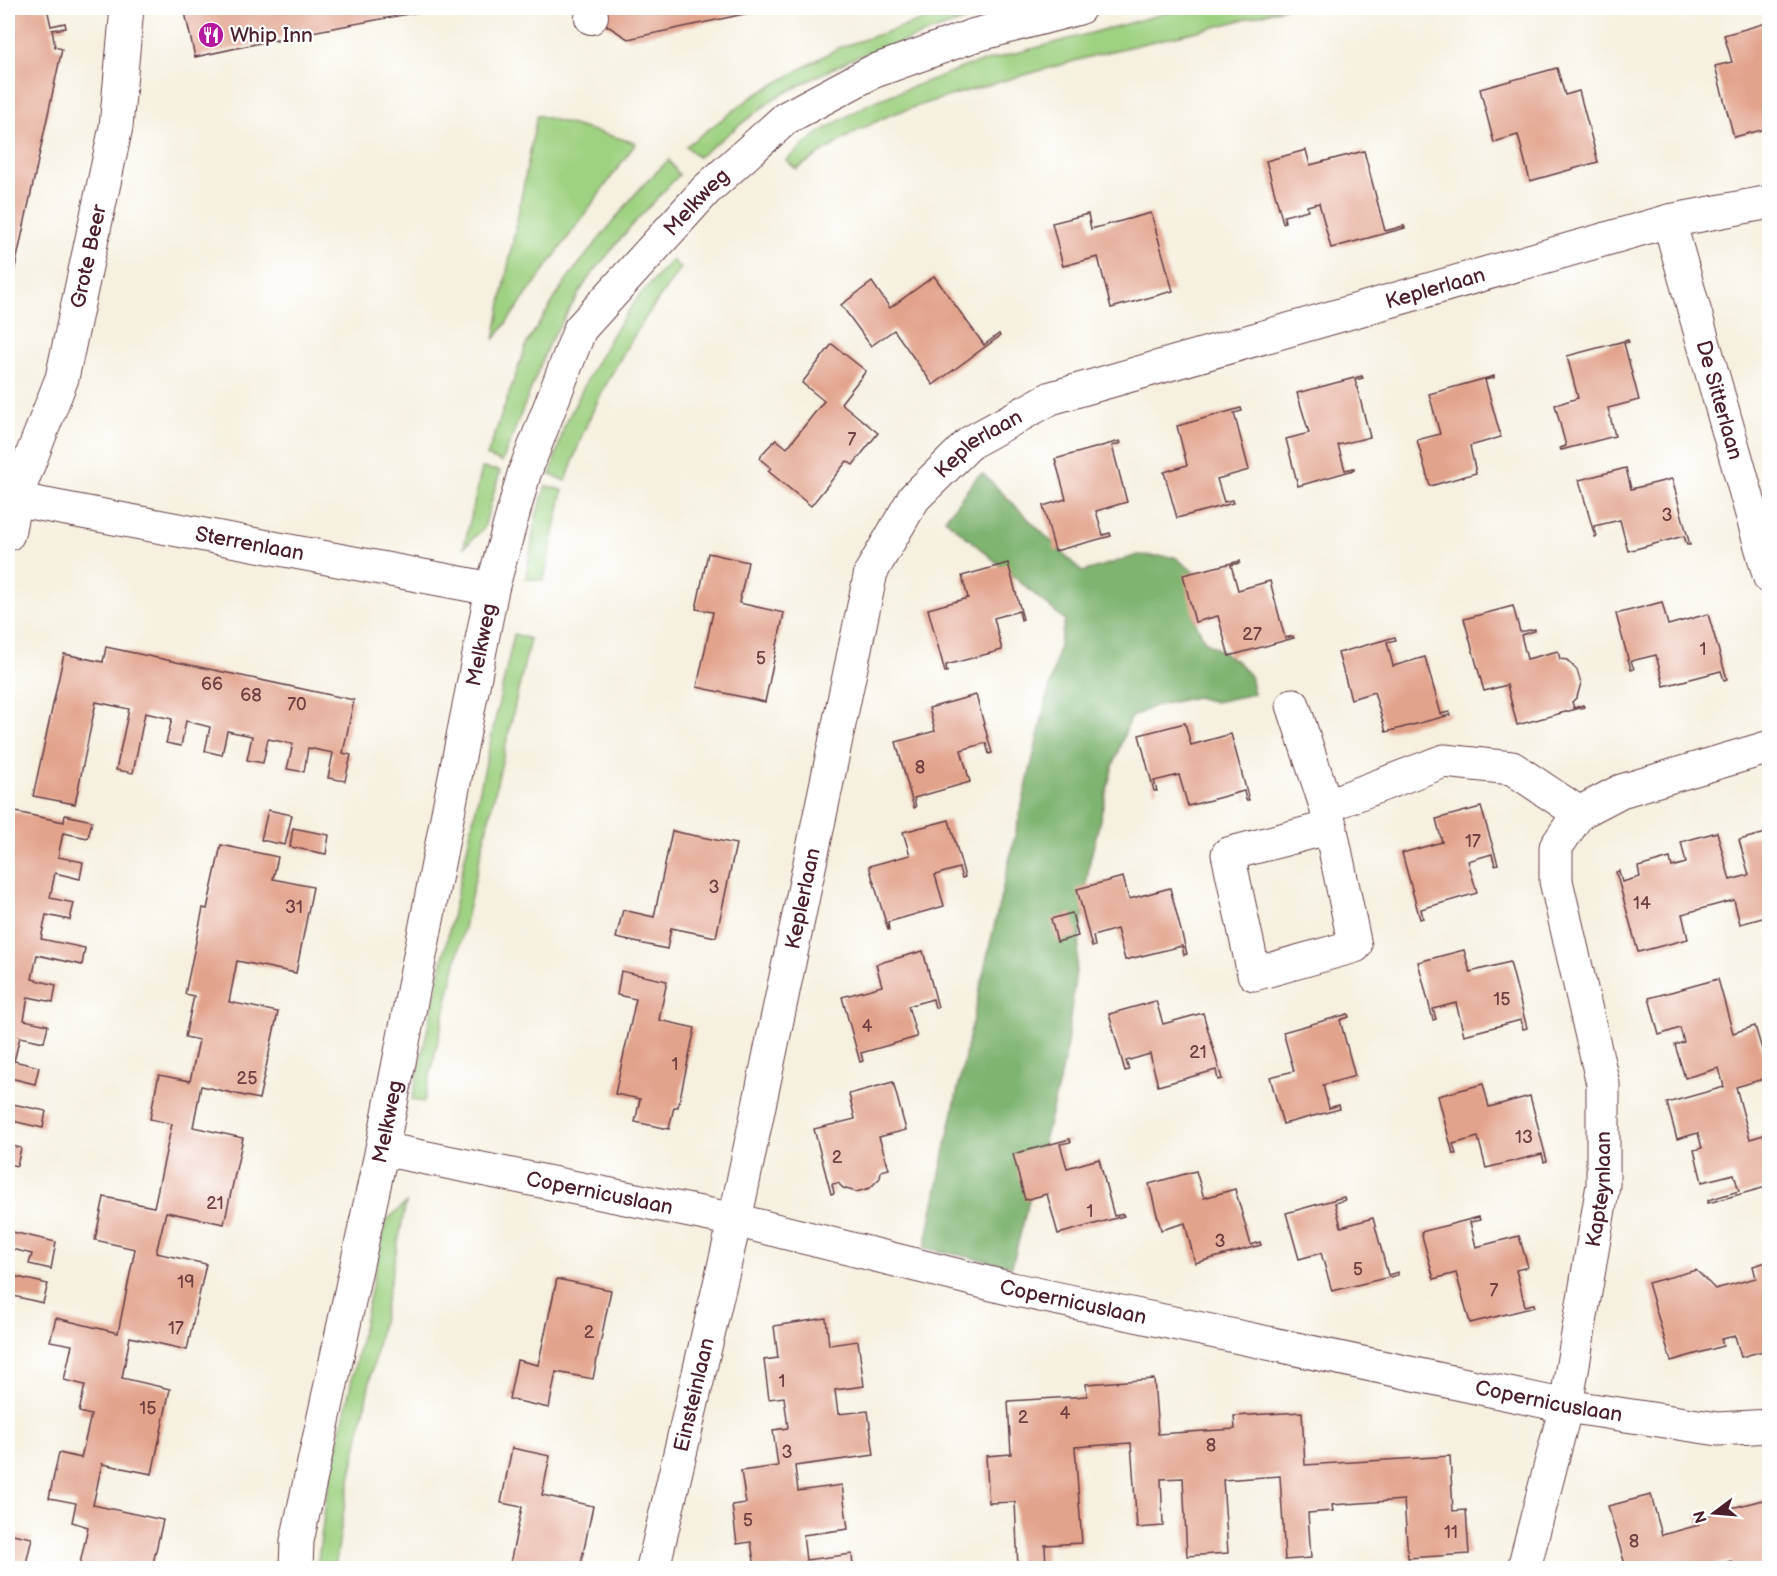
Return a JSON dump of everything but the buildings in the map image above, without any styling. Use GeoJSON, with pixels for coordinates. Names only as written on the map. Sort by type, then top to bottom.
{"type":"FeatureCollection","features":[{"type":"Feature","properties":{"kind":"street","name":"Grote Beer"},"geometry":{"type":"LineString","coordinates":[[8,534],[11,498],[62,378],[116,127],[127,8]]}},
{"type":"Feature","properties":{"kind":"street","name":"Melkweg"},"geometry":{"type":"LineString","coordinates":[[296,1569],[297,1541],[382,1149],[492,589],[524,474],[580,329],[706,190],[786,118],[872,72],[972,36],[1079,8]]}},
{"type":"Feature","properties":{"kind":"street","name":"Keplerlaan"},"geometry":{"type":"LineString","coordinates":[[735,1220],[871,572],[914,498],[971,442],[1051,398],[1669,221],[1770,202]]}},
{"type":"Feature","properties":{"kind":"street","name":"De Sitterlaan"},"geometry":{"type":"LineString","coordinates":[[1669,221],[1770,578]]}},
{"type":"Feature","properties":{"kind":"street","name":"Sterrenlaan"},"geometry":{"type":"LineString","coordinates":[[11,498],[492,589]]}},
{"type":"Feature","properties":{"kind":"street"},"geometry":{"type":"LineString","coordinates":[[1293,705],[1328,816],[1355,946],[1254,974],[1228,854],[1328,816],[1444,760],[1512,768],[1579,813]]}},
{"type":"Feature","properties":{"kind":"street","name":"Kapteynlaan"},"geometry":{"type":"LineString","coordinates":[[1524,1569],[1566,1406],[1603,1185],[1603,1084],[1556,881],[1556,847],[1579,813],[1621,791],[1770,747]]}},
{"type":"Feature","properties":{"kind":"street","name":"Copernicuslaan"},"geometry":{"type":"LineString","coordinates":[[382,1149],[735,1220],[1012,1289],[1566,1406],[1719,1429],[1770,1426]]}},
{"type":"Feature","properties":{"kind":"street","name":"Einsteinlaan"},"geometry":{"type":"LineString","coordinates":[[653,1569],[735,1220]]}},
{"type":"Feature","properties":{"kind":"green space"},"geometry":{"type":"Polygon","coordinates":[[[959,8],[966,8],[969,19],[851,59],[775,98],[698,157],[686,146],[752,97],[838,48],[959,8]]]}},
{"type":"Feature","properties":{"kind":"green space"},"geometry":{"type":"Polygon","coordinates":[[[1185,8],[1285,8],[1103,53],[946,97],[890,115],[855,132],[796,169],[786,160],[820,132],[870,103],[967,66],[1185,8]]]}},
{"type":"Feature","properties":{"kind":"green space"},"geometry":{"type":"Polygon","coordinates":[[[537,115],[636,143],[494,340],[537,115]]]}},
{"type":"Feature","properties":{"kind":"green space"},"geometry":{"type":"Polygon","coordinates":[[[669,160],[679,175],[632,225],[587,280],[549,343],[502,462],[487,456],[527,343],[567,279],[640,188],[669,160]]]}},
{"type":"Feature","properties":{"kind":"green space"},"geometry":{"type":"Polygon","coordinates":[[[672,260],[681,268],[639,327],[615,368],[583,433],[566,481],[550,475],[564,427],[613,333],[638,297],[672,260]]]}},
{"type":"Feature","properties":{"kind":"green space"},"geometry":{"type":"Polygon","coordinates":[[[482,468],[500,471],[484,528],[464,547],[482,468]]]}},
{"type":"Feature","properties":{"kind":"green space"},"geometry":{"type":"Polygon","coordinates":[[[983,474],[1082,572],[1138,555],[1175,557],[1194,572],[1192,592],[1194,619],[1205,641],[1238,662],[1250,676],[1254,694],[1215,702],[1196,697],[1154,706],[1130,718],[1112,769],[1089,865],[1065,1059],[1012,1266],[925,1248],[975,1012],[1065,620],[945,519],[977,477],[983,474]]]}},
{"type":"Feature","properties":{"kind":"green space"},"geometry":{"type":"Polygon","coordinates":[[[546,486],[563,490],[544,580],[526,579],[536,517],[546,486]]]}},
{"type":"Feature","properties":{"kind":"green space"},"geometry":{"type":"Polygon","coordinates":[[[514,634],[530,639],[424,1102],[412,1100],[514,634]]]}},
{"type":"Feature","properties":{"kind":"green space"},"geometry":{"type":"Polygon","coordinates":[[[406,1203],[344,1509],[335,1568],[317,1568],[326,1500],[386,1221],[406,1203]]]}},
{"type":"Feature","properties":{"kind":"place","name":"Whip Inn"},"geometry":{"type":"Point","coordinates":[211,35]}}]}
